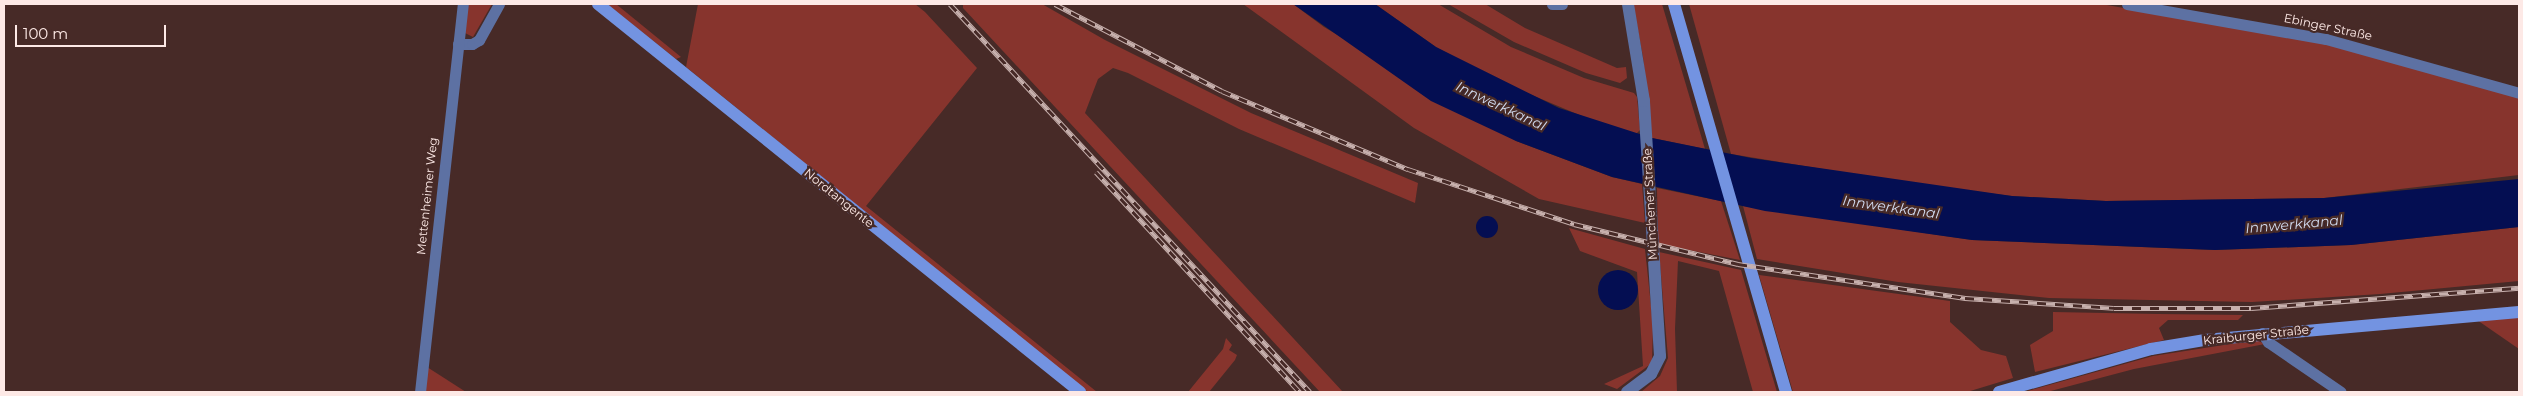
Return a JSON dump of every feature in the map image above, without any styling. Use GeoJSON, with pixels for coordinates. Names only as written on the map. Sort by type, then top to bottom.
{"type":"FeatureCollection","features":[{"type":"Feature","properties":{"kind":"main road","name":"Nordtangente"},"geometry":{"type":"LineString","coordinates":[[598,4],[1080,392]]}},
{"type":"Feature","properties":{"kind":"main road"},"geometry":{"type":"LineString","coordinates":[[1674,4],[1706,121],[1741,234],[1786,392]]}},
{"type":"Feature","properties":{"kind":"main road","name":"Kraiburger Straße"},"geometry":{"type":"LineString","coordinates":[[1999,392],[2151,349],[2262,333],[2519,312]]}},
{"type":"Feature","properties":{"kind":"street","name":"Mettenheimer Weg"},"geometry":{"type":"LineString","coordinates":[[420,392],[463,4]]}},
{"type":"Feature","properties":{"kind":"street"},"geometry":{"type":"LineString","coordinates":[[458,44],[472,44],[479,40],[499,4]]}},
{"type":"Feature","properties":{"kind":"street"},"geometry":{"type":"LineString","coordinates":[[1552,4],[1562,4]]}},
{"type":"Feature","properties":{"kind":"street","name":"Münchener Straße"},"geometry":{"type":"LineString","coordinates":[[1627,392],[1650,374],[1660,356],[1644,101],[1628,4]]}},
{"type":"Feature","properties":{"kind":"street","name":"Ebinger Straße"},"geometry":{"type":"LineString","coordinates":[[2127,4],[2326,39],[2519,93]]}},
{"type":"Feature","properties":{"kind":"street"},"geometry":{"type":"LineString","coordinates":[[2262,333],[2268,342],[2341,392]]}},
{"type":"Feature","properties":{"kind":"shaded area"},"geometry":{"type":"Polygon","coordinates":[[[468,4],[492,4],[473,37],[465,33],[468,4]]]}},
{"type":"Feature","properties":{"kind":"shaded area"},"geometry":{"type":"Polygon","coordinates":[[[607,4],[616,4],[681,57],[676,59],[607,4]]]}},
{"type":"Feature","properties":{"kind":"shaded area"},"geometry":{"type":"Polygon","coordinates":[[[698,4],[915,4],[925,12],[977,68],[866,206],[1097,392],[1088,392],[686,67],[698,4]]]}},
{"type":"Feature","properties":{"kind":"shaded area"},"geometry":{"type":"Polygon","coordinates":[[[963,4],[1042,4],[1105,40],[1251,113],[1418,183],[1415,203],[1239,129],[1128,73],[1113,68],[1098,79],[1085,113],[1343,392],[1320,392],[963,8],[963,4]]]}},
{"type":"Feature","properties":{"kind":"shaded area"},"geometry":{"type":"Polygon","coordinates":[[[1243,4],[1293,4],[1324,27],[1516,141],[1612,177],[1642,184],[1645,223],[1539,199],[1414,128],[1243,4]]]}},
{"type":"Feature","properties":{"kind":"shaded area"},"geometry":{"type":"Polygon","coordinates":[[[1375,4],[1438,4],[1511,47],[1584,78],[1634,93],[1637,97],[1640,130],[1636,134],[1601,124],[1498,81],[1436,47],[1375,4]]]}},
{"type":"Feature","properties":{"kind":"shaded area"},"geometry":{"type":"Polygon","coordinates":[[[1448,4],[1485,4],[1525,28],[1617,68],[1626,67],[1627,78],[1620,83],[1586,73],[1514,42],[1448,4]]]}},
{"type":"Feature","properties":{"kind":"shaded area"},"geometry":{"type":"Polygon","coordinates":[[[1633,4],[1662,4],[1705,149],[1652,138],[1643,57],[1633,4]]]}},
{"type":"Feature","properties":{"kind":"shaded area"},"geometry":{"type":"Polygon","coordinates":[[[1689,4],[2101,4],[2324,43],[2519,96],[2519,175],[2324,198],[2106,201],[2012,196],[1921,185],[1731,154],[1689,4]]]}},
{"type":"Feature","properties":{"kind":"shaded area"},"geometry":{"type":"Polygon","coordinates":[[[1657,188],[1721,201],[1740,260],[1658,244],[1657,188]]]}},
{"type":"Feature","properties":{"kind":"shaded area"},"geometry":{"type":"Polygon","coordinates":[[[1743,206],[1972,240],[2215,250],[2351,245],[2519,227],[2519,281],[2380,294],[2252,302],[2049,298],[1898,282],[1757,259],[1743,206]]]}},
{"type":"Feature","properties":{"kind":"shaded area"},"geometry":{"type":"Polygon","coordinates":[[[1569,228],[1645,249],[1653,325],[1652,363],[1617,389],[1604,384],[1643,366],[1637,272],[1580,251],[1569,228]]]}},
{"type":"Feature","properties":{"kind":"shaded area"},"geometry":{"type":"Polygon","coordinates":[[[1659,252],[1741,270],[1777,392],[1753,392],[1719,271],[1678,261],[1675,329],[1677,392],[1641,392],[1660,376],[1668,358],[1659,252]]]}},
{"type":"Feature","properties":{"kind":"shaded area"},"geometry":{"type":"Polygon","coordinates":[[[1759,275],[1950,301],[1950,322],[1981,350],[2006,356],[2013,378],[1967,392],[1793,392],[1759,275]]]}},
{"type":"Feature","properties":{"kind":"shaded area"},"geometry":{"type":"Polygon","coordinates":[[[2053,312],[2243,315],[2238,320],[2168,320],[2159,328],[2164,340],[2035,372],[2030,345],[2053,331],[2053,312]]]}},
{"type":"Feature","properties":{"kind":"shaded area"},"geometry":{"type":"Polygon","coordinates":[[[2519,316],[2519,349],[2477,320],[2519,316]]]}},
{"type":"Feature","properties":{"kind":"shaded area"},"geometry":{"type":"Polygon","coordinates":[[[1226,338],[1232,345],[1229,350],[1237,355],[1235,360],[1209,392],[1188,392],[1223,349],[1226,338]]]}},
{"type":"Feature","properties":{"kind":"shaded area"},"geometry":{"type":"Polygon","coordinates":[[[2256,340],[2265,344],[2134,369],[2047,392],[2024,392],[2153,356],[2256,340]]]}},
{"type":"Feature","properties":{"kind":"shaded area"},"geometry":{"type":"Polygon","coordinates":[[[427,367],[466,392],[424,392],[427,367]]]}},
{"type":"Feature","properties":{"kind":"water","name":"Innwerkkanal"},"geometry":{"type":"Polygon","coordinates":[[[1293,4],[1375,4],[1436,47],[1559,108],[1652,138],[1751,158],[2012,196],[2106,201],[2324,198],[2519,179],[2519,227],[2351,245],[2215,250],[1972,240],[1765,211],[1612,177],[1516,141],[1431,101],[1293,4]]]}},
{"type":"Feature","properties":{"kind":"water"},"geometry":{"type":"Polygon","coordinates":[[[1487,216],[1495,219],[1498,227],[1495,235],[1487,238],[1479,235],[1476,227],[1479,219],[1487,216]]]}},
{"type":"Feature","properties":{"kind":"water"},"geometry":{"type":"Polygon","coordinates":[[[1618,270],[1632,276],[1638,290],[1632,304],[1618,310],[1604,304],[1598,290],[1604,276],[1618,270]]]}},
{"type":"Feature","properties":{"kind":"railway"},"geometry":{"type":"LineString","coordinates":[[950,4],[1310,392]]}},
{"type":"Feature","properties":{"kind":"railway"},"geometry":{"type":"LineString","coordinates":[[1055,4],[1222,91],[1408,169],[1574,224],[1738,264],[1965,298],[2114,308],[2251,308],[2519,288]]}},
{"type":"Feature","properties":{"kind":"railway"},"geometry":{"type":"LineString","coordinates":[[1096,172],[1300,392]]}}]}
